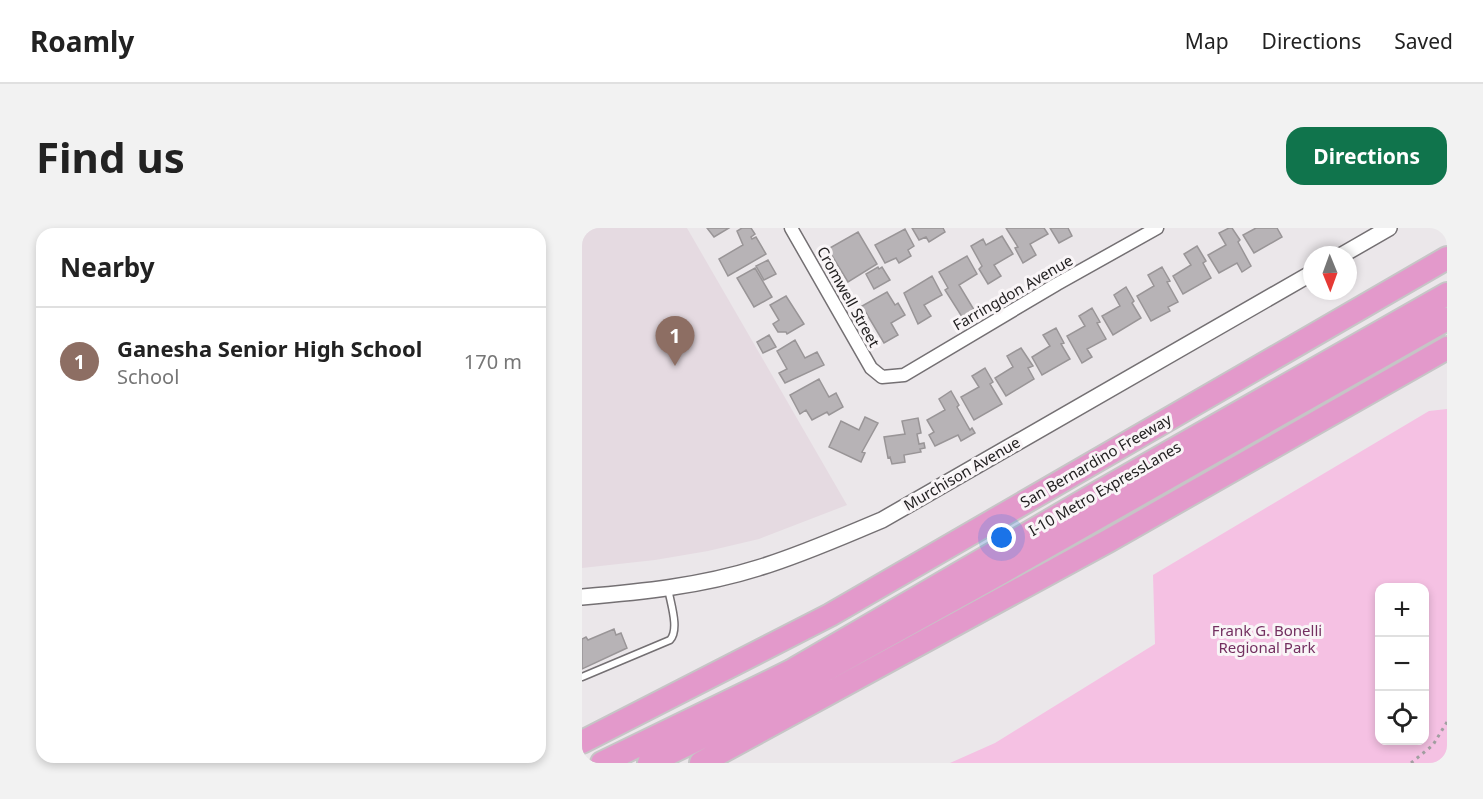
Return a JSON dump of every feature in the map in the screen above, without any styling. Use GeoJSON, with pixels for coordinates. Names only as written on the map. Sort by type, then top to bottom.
{"type":"FeatureCollection","features":[{"type":"Feature","properties":{"kind":"highway","name":"San Bernardino Freeway"},"geometry":{"type":"LineString","coordinates":[[582,742],[830,615],[1447,258]]}},
{"type":"Feature","properties":{"kind":"highway","name":"I-10 Metro ExpressLanes"},"geometry":{"type":"LineString","coordinates":[[602,763],[791,671],[1140,468],[1447,294]]}},
{"type":"Feature","properties":{"kind":"highway","name":"I-10 Metro ExpressLanes"},"geometry":{"type":"LineString","coordinates":[[649,763],[721,728],[990,579],[1447,319]]}},
{"type":"Feature","properties":{"kind":"highway"},"geometry":{"type":"LineString","coordinates":[[701,763],[1108,541],[1447,348]]}},
{"type":"Feature","properties":{"kind":"street","name":"Farringdon Avenue"},"geometry":{"type":"LineString","coordinates":[[882,376],[904,375],[1157,228]]}},
{"type":"Feature","properties":{"kind":"street"},"geometry":{"type":"LineString","coordinates":[[1357,246],[1389,228]]}},
{"type":"Feature","properties":{"kind":"street","name":"Cromwell Street"},"geometry":{"type":"LineString","coordinates":[[797,230],[871,368],[882,376]]}},
{"type":"Feature","properties":{"kind":"street","name":"Murchison Avenue"},"geometry":{"type":"LineString","coordinates":[[582,597],[686,585],[756,569],[816,548],[882,520],[1303,278]]}},
{"type":"Feature","properties":{"kind":"lane"},"geometry":{"type":"LineString","coordinates":[[582,677],[669,640],[673,636],[674,627],[668,587]]}},
{"type":"Feature","properties":{"kind":"path"},"geometry":{"type":"LineString","coordinates":[[1411,763],[1433,745],[1447,722]]}},
{"type":"Feature","properties":{"kind":"shaded area"},"geometry":{"type":"Polygon","coordinates":[[[582,228],[687,228],[847,505],[759,539],[655,560],[582,568],[582,228]]]}},
{"type":"Feature","properties":{"kind":"green space","name":"Frank G. Bonelli Regional Park"},"geometry":{"type":"Polygon","coordinates":[[[1447,409],[1447,763],[950,763],[995,743],[1155,644],[1153,575],[1429,411],[1447,409]]]}},
{"type":"Feature","properties":{"kind":"building"},"geometry":{"type":"Polygon","coordinates":[[[707,228],[729,228],[714,237],[707,228]]]}},
{"type":"Feature","properties":{"kind":"building"},"geometry":{"type":"Polygon","coordinates":[[[742,228],[751,228],[755,234],[751,237],[752,239],[756,237],[766,254],[728,276],[719,259],[743,245],[737,231],[742,228]]]}},
{"type":"Feature","properties":{"kind":"building"},"geometry":{"type":"Polygon","coordinates":[[[912,228],[943,228],[945,232],[929,242],[926,237],[919,240],[912,228]]]}},
{"type":"Feature","properties":{"kind":"building"},"geometry":{"type":"Polygon","coordinates":[[[1006,228],[1044,228],[1048,234],[1030,244],[1036,255],[1023,263],[1015,248],[1018,247],[1006,228]]]}},
{"type":"Feature","properties":{"kind":"building"},"geometry":{"type":"Polygon","coordinates":[[[1050,228],[1068,228],[1072,236],[1059,243],[1050,228]]]}},
{"type":"Feature","properties":{"kind":"building"},"geometry":{"type":"Polygon","coordinates":[[[1232,228],[1240,240],[1238,242],[1251,266],[1242,272],[1237,263],[1219,273],[1208,255],[1226,245],[1219,233],[1232,228]]]}},
{"type":"Feature","properties":{"kind":"building"},"geometry":{"type":"Polygon","coordinates":[[[1256,228],[1277,228],[1282,237],[1254,253],[1243,235],[1256,228]]]}},
{"type":"Feature","properties":{"kind":"building"},"geometry":{"type":"Polygon","coordinates":[[[905,229],[914,246],[908,250],[911,256],[899,263],[896,258],[885,263],[875,245],[905,229]]]}},
{"type":"Feature","properties":{"kind":"building"},"geometry":{"type":"Polygon","coordinates":[[[858,232],[877,264],[848,282],[828,249],[858,232]]]}},
{"type":"Feature","properties":{"kind":"building"},"geometry":{"type":"Polygon","coordinates":[[[1002,236],[1013,254],[994,265],[1001,276],[988,284],[979,269],[982,266],[971,246],[983,239],[986,245],[1002,236]]]}},
{"type":"Feature","properties":{"kind":"building"},"geometry":{"type":"Polygon","coordinates":[[[1197,246],[1206,261],[1203,263],[1211,278],[1183,294],[1173,276],[1191,265],[1184,254],[1197,246]]]}},
{"type":"Feature","properties":{"kind":"building"},"geometry":{"type":"Polygon","coordinates":[[[967,256],[977,274],[959,285],[976,313],[964,320],[945,290],[948,288],[939,272],[967,256]]]}},
{"type":"Feature","properties":{"kind":"building"},"geometry":{"type":"Polygon","coordinates":[[[768,260],[776,274],[764,280],[756,266],[768,260]]]}},
{"type":"Feature","properties":{"kind":"building"},"geometry":{"type":"Polygon","coordinates":[[[878,267],[879,269],[882,267],[890,280],[874,289],[866,274],[878,267]]]}},
{"type":"Feature","properties":{"kind":"building"},"geometry":{"type":"Polygon","coordinates":[[[1162,267],[1178,302],[1168,307],[1170,311],[1151,321],[1137,296],[1154,286],[1148,275],[1162,267]]]}},
{"type":"Feature","properties":{"kind":"building"},"geometry":{"type":"Polygon","coordinates":[[[755,268],[772,297],[754,307],[737,278],[755,268]]]}},
{"type":"Feature","properties":{"kind":"building"},"geometry":{"type":"Polygon","coordinates":[[[932,276],[942,295],[924,305],[931,316],[918,324],[904,293],[932,276]]]}},
{"type":"Feature","properties":{"kind":"building"},"geometry":{"type":"Polygon","coordinates":[[[1126,287],[1141,318],[1113,335],[1102,316],[1120,306],[1114,295],[1126,287]]]}},
{"type":"Feature","properties":{"kind":"building"},"geometry":{"type":"Polygon","coordinates":[[[887,292],[895,305],[898,303],[905,315],[891,323],[898,335],[884,343],[862,306],[887,292]]]}},
{"type":"Feature","properties":{"kind":"building"},"geometry":{"type":"Polygon","coordinates":[[[786,296],[804,324],[787,334],[778,332],[773,324],[779,320],[770,305],[786,296]]]}},
{"type":"Feature","properties":{"kind":"building"},"geometry":{"type":"Polygon","coordinates":[[[1092,308],[1106,339],[1087,349],[1092,357],[1082,363],[1067,336],[1085,326],[1079,316],[1092,308]]]}},
{"type":"Feature","properties":{"kind":"building"},"geometry":{"type":"Polygon","coordinates":[[[1056,328],[1064,343],[1061,344],[1070,359],[1042,375],[1032,357],[1050,346],[1043,335],[1056,328]]]}},
{"type":"Feature","properties":{"kind":"building"},"geometry":{"type":"Polygon","coordinates":[[[769,335],[776,347],[763,353],[757,342],[769,335]]]}},
{"type":"Feature","properties":{"kind":"building"},"geometry":{"type":"Polygon","coordinates":[[[795,340],[805,358],[817,352],[824,365],[785,383],[779,373],[787,369],[777,351],[795,340]]]}},
{"type":"Feature","properties":{"kind":"building"},"geometry":{"type":"Polygon","coordinates":[[[1021,348],[1033,366],[1028,368],[1034,379],[1006,396],[995,378],[1013,367],[1007,356],[1021,348]]]}},
{"type":"Feature","properties":{"kind":"building"},"geometry":{"type":"Polygon","coordinates":[[[985,368],[993,382],[990,384],[1002,404],[974,420],[961,397],[979,387],[972,376],[985,368]]]}},
{"type":"Feature","properties":{"kind":"building"},"geometry":{"type":"Polygon","coordinates":[[[819,379],[829,397],[836,393],[843,407],[829,415],[827,412],[812,420],[806,410],[800,414],[790,395],[819,379]]]}},
{"type":"Feature","properties":{"kind":"building"},"geometry":{"type":"Polygon","coordinates":[[[951,391],[970,430],[972,428],[975,433],[961,441],[958,435],[935,446],[929,435],[934,432],[927,420],[945,410],[939,399],[951,391]]]}},
{"type":"Feature","properties":{"kind":"building"},"geometry":{"type":"Polygon","coordinates":[[[865,417],[878,423],[862,452],[865,453],[861,462],[829,447],[841,421],[859,430],[865,417]]]}},
{"type":"Feature","properties":{"kind":"building"},"geometry":{"type":"Polygon","coordinates":[[[918,418],[921,433],[917,434],[919,444],[924,443],[925,448],[920,449],[921,452],[904,455],[905,462],[892,464],[890,457],[888,458],[884,437],[905,434],[902,421],[918,418]]]}},
{"type":"Feature","properties":{"kind":"building"},"geometry":{"type":"Polygon","coordinates":[[[614,629],[616,635],[621,633],[627,648],[582,669],[582,639],[586,637],[588,640],[614,629]]]}},
{"type":"Feature","properties":{"kind":"place","name":"Ganesha Senior High School"},"geometry":{"type":"Point","coordinates":[675,366]}}]}
